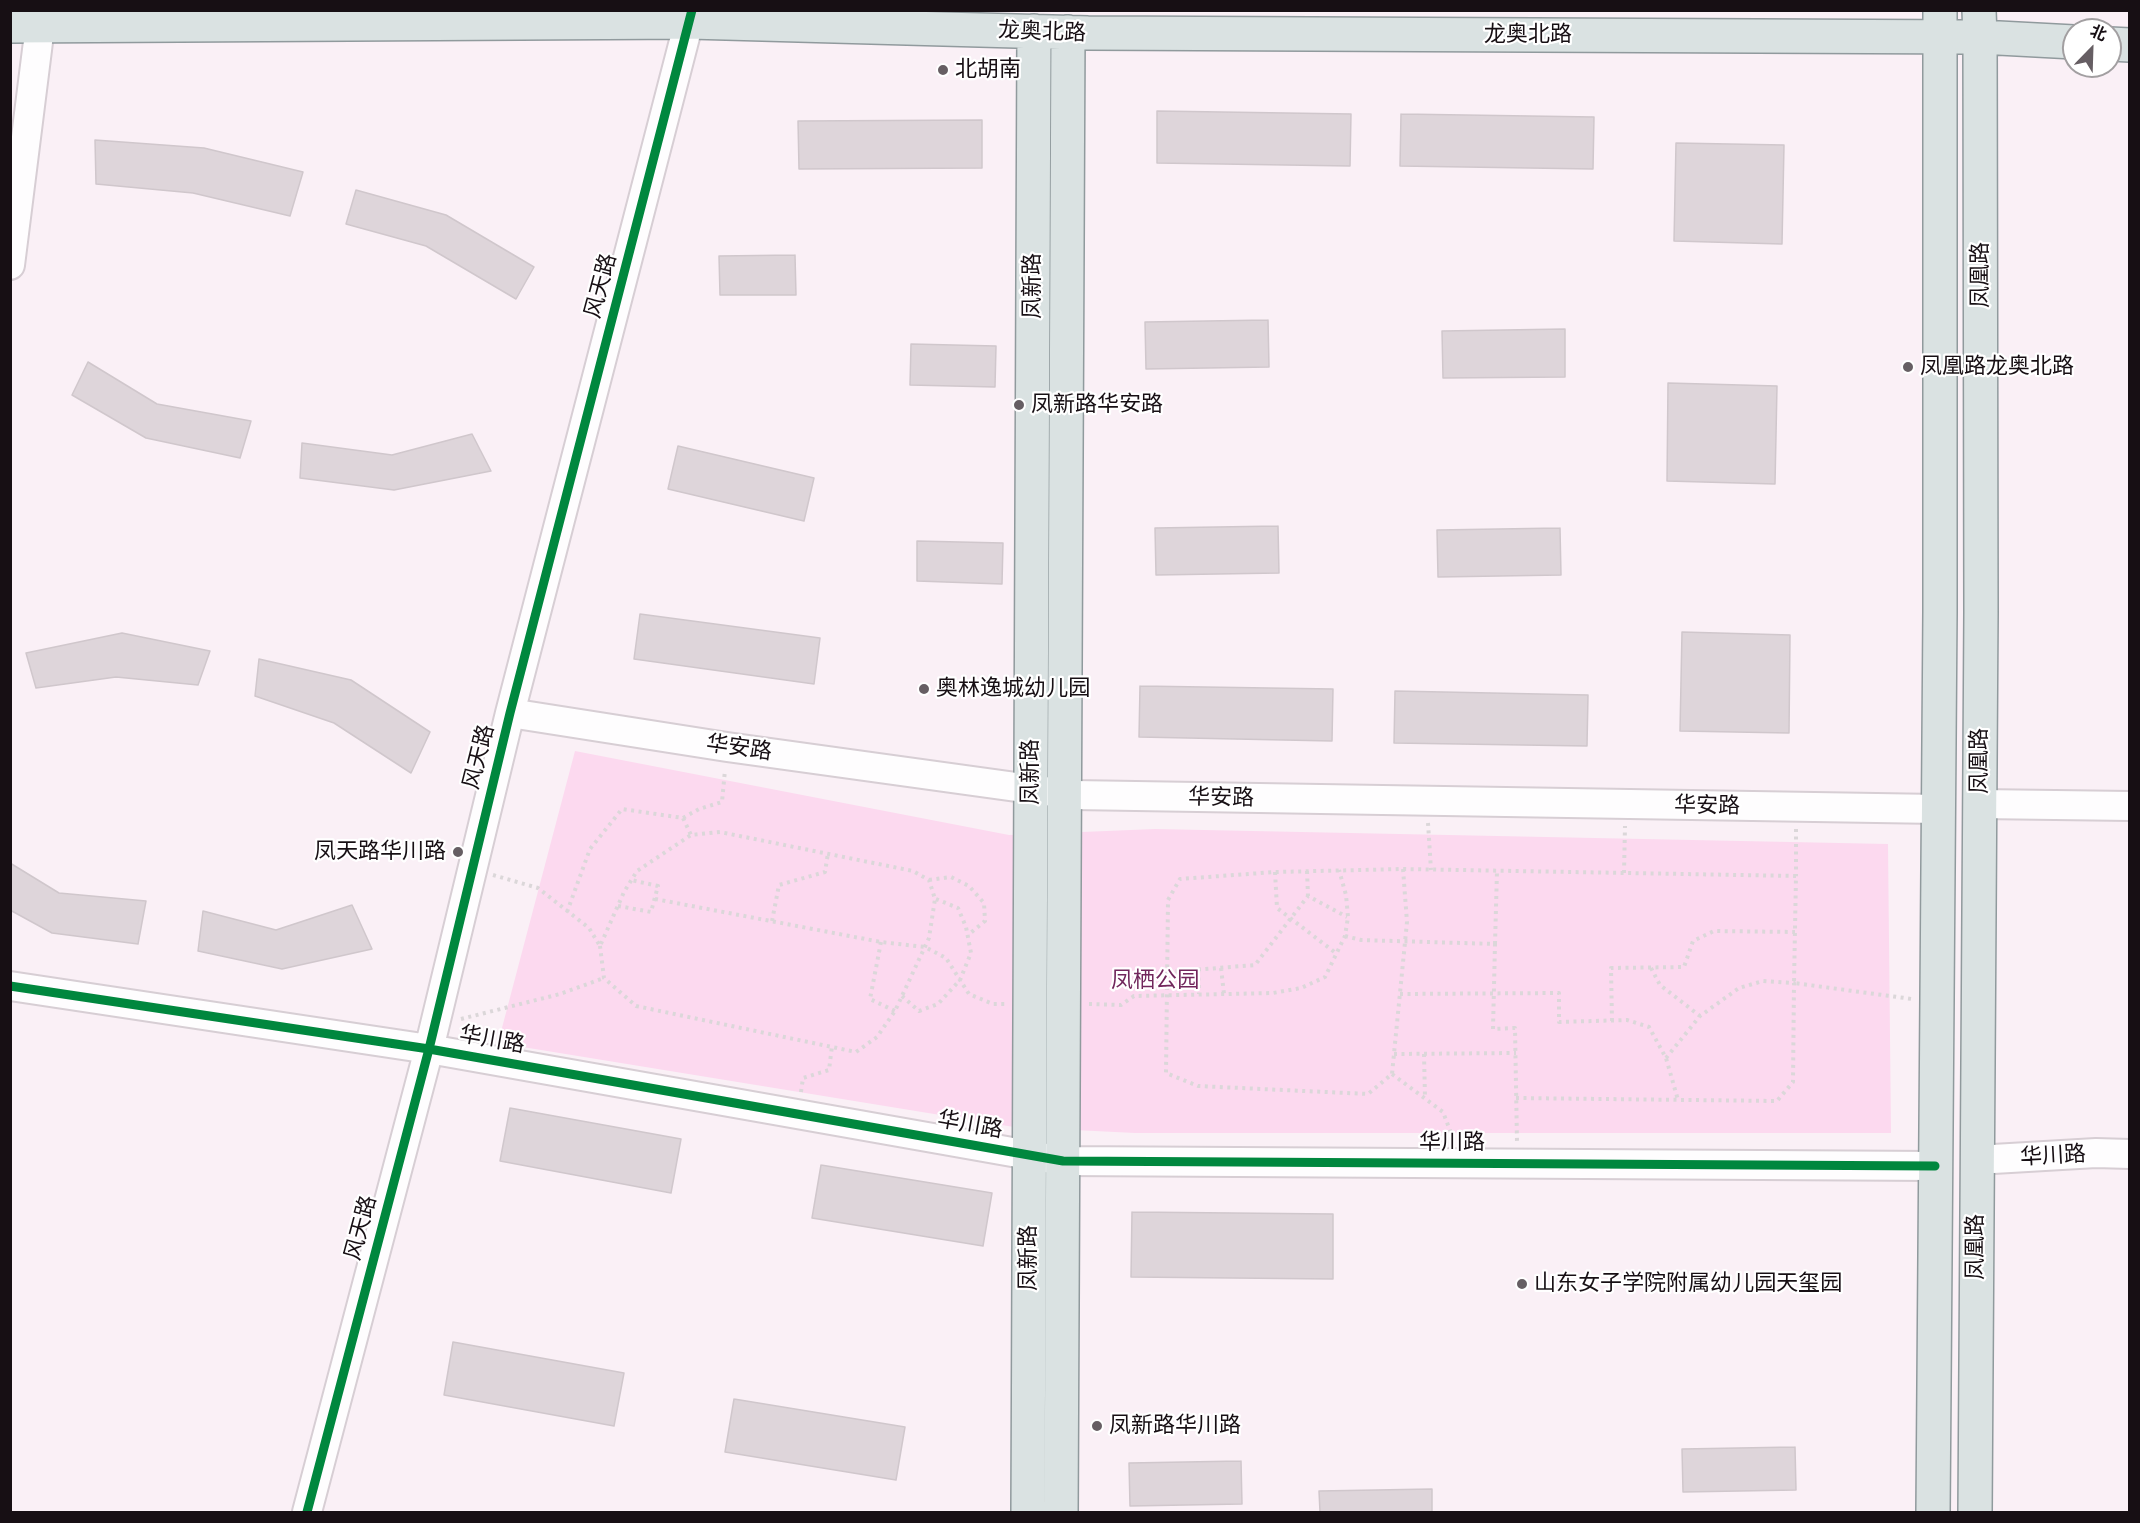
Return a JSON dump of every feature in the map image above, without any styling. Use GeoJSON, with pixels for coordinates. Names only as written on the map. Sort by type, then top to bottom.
{"type":"FeatureCollection","features":[{"type":"Feature","properties":{"kind":"main road","name":"龙奥北路"},"geometry":{"type":"LineString","coordinates":[[25,26],[691,16],[1068,32],[1979,24],[2062,40]]}},
{"type":"Feature","properties":{"kind":"main road","name":"凤凰路"},"geometry":{"type":"LineString","coordinates":[[1933,1512],[1940,24]]}},
{"type":"Feature","properties":{"kind":"main road","name":"凤凰路"},"geometry":{"type":"LineString","coordinates":[[1975,1512],[1980,804],[1979,24]]}},
{"type":"Feature","properties":{"kind":"main road","name":"凤新路"},"geometry":{"type":"LineString","coordinates":[[1028,1512],[1034,31]]}},
{"type":"Feature","properties":{"kind":"main road"},"geometry":{"type":"LineString","coordinates":[[1061,1512],[1068,32]]}},
{"type":"Feature","properties":{"kind":"street","name":"风天路"},"geometry":{"type":"LineString","coordinates":[[307,1512],[431,1037],[510,713],[691,16]]}},
{"type":"Feature","properties":{"kind":"street"},"geometry":{"type":"LineString","coordinates":[[10,265],[25,26]]}},
{"type":"Feature","properties":{"kind":"street","name":"华安路"},"geometry":{"type":"LineString","coordinates":[[510,713],[727,747],[1065,794],[1938,809]]}},
{"type":"Feature","properties":{"kind":"street"},"geometry":{"type":"LineString","coordinates":[[1980,804],[2130,806]]}},
{"type":"Feature","properties":{"kind":"street","name":"华川路"},"geometry":{"type":"LineString","coordinates":[[10,986],[431,1037],[1063,1161],[1935,1166]]}},
{"type":"Feature","properties":{"kind":"street","name":"华川路"},"geometry":{"type":"LineString","coordinates":[[1976,1160],[2096,1153],[2130,1154]]}},
{"type":"Feature","properties":{"kind":"path"},"geometry":{"type":"LineString","coordinates":[[567,912],[590,849],[622,809],[683,818],[699,809],[722,802],[725,780]]}},
{"type":"Feature","properties":{"kind":"path"},"geometry":{"type":"LineString","coordinates":[[683,818],[691,835]]}},
{"type":"Feature","properties":{"kind":"path"},"geometry":{"type":"LineString","coordinates":[[600,946],[637,871],[691,835],[720,832],[913,870],[929,880],[951,877],[969,886],[984,903],[985,921],[968,935]]}},
{"type":"Feature","properties":{"kind":"path"},"geometry":{"type":"LineString","coordinates":[[1429,835],[1431,870]]}},
{"type":"Feature","properties":{"kind":"path"},"geometry":{"type":"LineString","coordinates":[[1624,873],[1625,838]]}},
{"type":"Feature","properties":{"kind":"path"},"geometry":{"type":"LineString","coordinates":[[1516,1098],[1777,1101],[1793,1082],[1796,842]]}},
{"type":"Feature","properties":{"kind":"path"},"geometry":{"type":"LineString","coordinates":[[772,921],[779,885],[825,872],[828,853]]}},
{"type":"Feature","properties":{"kind":"path"},"geometry":{"type":"LineString","coordinates":[[472,869],[538,888],[589,928],[600,946],[604,978],[636,1006],[856,1052],[877,1037],[895,1011],[929,938],[935,899],[929,880]]}},
{"type":"Feature","properties":{"kind":"path"},"geometry":{"type":"LineString","coordinates":[[1403,869],[1407,922],[1392,1074],[1368,1094],[1198,1086],[1166,1072],[1168,900],[1180,879],[1275,872],[1403,869],[1796,876]]}},
{"type":"Feature","properties":{"kind":"path"},"geometry":{"type":"LineString","coordinates":[[1064,1004],[1121,1005],[1134,996],[1273,993],[1301,988],[1325,977],[1345,936],[1348,917],[1340,870]]}},
{"type":"Feature","properties":{"kind":"path"},"geometry":{"type":"LineString","coordinates":[[1168,972],[1255,965],[1308,896],[1306,871]]}},
{"type":"Feature","properties":{"kind":"path"},"geometry":{"type":"LineString","coordinates":[[1497,871],[1493,1029],[1515,1028],[1517,1163]]}},
{"type":"Feature","properties":{"kind":"path"},"geometry":{"type":"LineString","coordinates":[[1275,872],[1277,908],[1337,954]]}},
{"type":"Feature","properties":{"kind":"path"},"geometry":{"type":"LineString","coordinates":[[618,906],[651,912],[658,886],[631,880]]}},
{"type":"Feature","properties":{"kind":"path"},"geometry":{"type":"LineString","coordinates":[[1308,896],[1348,917]]}},
{"type":"Feature","properties":{"kind":"path"},"geometry":{"type":"LineString","coordinates":[[655,899],[881,942],[925,946],[945,958],[969,994],[993,1004],[1030,1003]]}},
{"type":"Feature","properties":{"kind":"path"},"geometry":{"type":"LineString","coordinates":[[902,996],[919,1011],[938,1004],[960,980],[971,953],[966,927],[958,908],[935,899]]}},
{"type":"Feature","properties":{"kind":"path"},"geometry":{"type":"LineString","coordinates":[[1612,1021],[1611,968],[1684,968],[1693,941],[1714,931],[1795,932]]}},
{"type":"Feature","properties":{"kind":"path"},"geometry":{"type":"LineString","coordinates":[[1345,936],[1361,940],[1495,944]]}},
{"type":"Feature","properties":{"kind":"path"},"geometry":{"type":"LineString","coordinates":[[881,942],[870,999],[895,1011]]}},
{"type":"Feature","properties":{"kind":"path"},"geometry":{"type":"LineString","coordinates":[[1221,968],[1224,994]]}},
{"type":"Feature","properties":{"kind":"path"},"geometry":{"type":"LineString","coordinates":[[1651,968],[1660,985],[1700,1016]]}},
{"type":"Feature","properties":{"kind":"path"},"geometry":{"type":"LineString","coordinates":[[1198,970],[1199,994]]}},
{"type":"Feature","properties":{"kind":"path"},"geometry":{"type":"LineString","coordinates":[[431,1037],[604,978]]}},
{"type":"Feature","properties":{"kind":"path"},"geometry":{"type":"LineString","coordinates":[[1666,1058],[1700,1016],[1739,988],[1763,981],[1794,983],[1937,1003]]}},
{"type":"Feature","properties":{"kind":"path"},"geometry":{"type":"LineString","coordinates":[[1400,994],[1559,993],[1559,1022],[1627,1020],[1649,1027],[1666,1058],[1678,1100]]}},
{"type":"Feature","properties":{"kind":"path"},"geometry":{"type":"LineString","coordinates":[[801,1092],[803,1078],[828,1070],[832,1046]]}},
{"type":"Feature","properties":{"kind":"path"},"geometry":{"type":"LineString","coordinates":[[1394,1054],[1516,1053]]}},
{"type":"Feature","properties":{"kind":"path"},"geometry":{"type":"LineString","coordinates":[[1424,1054],[1425,1097]]}},
{"type":"Feature","properties":{"kind":"path"},"geometry":{"type":"LineString","coordinates":[[1392,1074],[1443,1112],[1450,1133]]}},
{"type":"Feature","properties":{"kind":"green space","name":"凤栖公园"},"geometry":{"type":"Polygon","coordinates":[[[575,751],[1009,835],[1155,829],[1888,844],[1891,1133],[1135,1133],[1014,1127],[498,1043],[575,751]]]}},
{"type":"Feature","properties":{"kind":"building"},"geometry":{"type":"Polygon","coordinates":[[[1157,111],[1351,114],[1350,166],[1157,163],[1157,111]]]}},
{"type":"Feature","properties":{"kind":"building"},"geometry":{"type":"Polygon","coordinates":[[[1401,114],[1594,117],[1593,169],[1400,166],[1401,114]]]}},
{"type":"Feature","properties":{"kind":"building"},"geometry":{"type":"Polygon","coordinates":[[[982,120],[982,168],[799,169],[798,121],[982,120]]]}},
{"type":"Feature","properties":{"kind":"building"},"geometry":{"type":"Polygon","coordinates":[[[95,140],[204,148],[303,172],[290,216],[193,193],[96,184],[95,140]]]}},
{"type":"Feature","properties":{"kind":"building"},"geometry":{"type":"Polygon","coordinates":[[[1676,143],[1784,145],[1782,244],[1674,241],[1676,143]]]}},
{"type":"Feature","properties":{"kind":"building"},"geometry":{"type":"Polygon","coordinates":[[[356,190],[446,215],[534,267],[516,299],[426,246],[346,224],[356,190]]]}},
{"type":"Feature","properties":{"kind":"building"},"geometry":{"type":"Polygon","coordinates":[[[795,255],[796,295],[720,295],[719,256],[795,255]]]}},
{"type":"Feature","properties":{"kind":"building"},"geometry":{"type":"Polygon","coordinates":[[[1268,320],[1269,367],[1146,369],[1145,322],[1268,320]]]}},
{"type":"Feature","properties":{"kind":"building"},"geometry":{"type":"Polygon","coordinates":[[[1565,329],[1565,377],[1443,378],[1442,331],[1565,329]]]}},
{"type":"Feature","properties":{"kind":"building"},"geometry":{"type":"Polygon","coordinates":[[[911,344],[996,346],[995,387],[910,385],[911,344]]]}},
{"type":"Feature","properties":{"kind":"building"},"geometry":{"type":"Polygon","coordinates":[[[88,362],[157,404],[251,421],[240,458],[146,438],[72,395],[88,362]]]}},
{"type":"Feature","properties":{"kind":"building"},"geometry":{"type":"Polygon","coordinates":[[[1668,383],[1777,386],[1775,484],[1667,481],[1668,383]]]}},
{"type":"Feature","properties":{"kind":"building"},"geometry":{"type":"Polygon","coordinates":[[[472,434],[491,471],[394,490],[300,478],[302,443],[392,455],[472,434]]]}},
{"type":"Feature","properties":{"kind":"building"},"geometry":{"type":"Polygon","coordinates":[[[678,446],[814,478],[804,521],[668,489],[678,446]]]}},
{"type":"Feature","properties":{"kind":"building"},"geometry":{"type":"Polygon","coordinates":[[[1278,526],[1279,573],[1156,575],[1155,528],[1278,526]]]}},
{"type":"Feature","properties":{"kind":"building"},"geometry":{"type":"Polygon","coordinates":[[[1560,528],[1561,575],[1438,577],[1437,530],[1560,528]]]}},
{"type":"Feature","properties":{"kind":"building"},"geometry":{"type":"Polygon","coordinates":[[[917,541],[1003,543],[1002,584],[917,581],[917,541]]]}},
{"type":"Feature","properties":{"kind":"building"},"geometry":{"type":"Polygon","coordinates":[[[640,614],[820,638],[814,684],[634,659],[640,614]]]}},
{"type":"Feature","properties":{"kind":"building"},"geometry":{"type":"Polygon","coordinates":[[[1682,632],[1790,635],[1789,733],[1680,731],[1682,632]]]}},
{"type":"Feature","properties":{"kind":"building"},"geometry":{"type":"Polygon","coordinates":[[[122,633],[210,651],[198,685],[116,677],[36,688],[26,653],[122,633]]]}},
{"type":"Feature","properties":{"kind":"building"},"geometry":{"type":"Polygon","coordinates":[[[259,659],[351,680],[430,732],[411,773],[334,723],[255,696],[259,659]]]}},
{"type":"Feature","properties":{"kind":"building"},"geometry":{"type":"Polygon","coordinates":[[[1140,686],[1333,689],[1332,741],[1139,737],[1140,686]]]}},
{"type":"Feature","properties":{"kind":"building"},"geometry":{"type":"Polygon","coordinates":[[[1395,691],[1588,695],[1587,746],[1394,743],[1395,691]]]}},
{"type":"Feature","properties":{"kind":"building"},"geometry":{"type":"Polygon","coordinates":[[[10,863],[59,893],[146,901],[138,944],[52,933],[10,910],[10,863]]]}},
{"type":"Feature","properties":{"kind":"building"},"geometry":{"type":"Polygon","coordinates":[[[352,905],[372,949],[282,969],[198,951],[203,911],[276,930],[352,905]]]}},
{"type":"Feature","properties":{"kind":"building"},"geometry":{"type":"Polygon","coordinates":[[[510,1108],[681,1139],[671,1193],[500,1161],[510,1108]]]}},
{"type":"Feature","properties":{"kind":"building"},"geometry":{"type":"Polygon","coordinates":[[[821,1165],[992,1193],[983,1246],[812,1218],[821,1165]]]}},
{"type":"Feature","properties":{"kind":"building"},"geometry":{"type":"Polygon","coordinates":[[[1132,1212],[1333,1214],[1333,1279],[1131,1277],[1132,1212]]]}},
{"type":"Feature","properties":{"kind":"building"},"geometry":{"type":"Polygon","coordinates":[[[453,1342],[624,1373],[614,1426],[444,1395],[453,1342]]]}},
{"type":"Feature","properties":{"kind":"building"},"geometry":{"type":"Polygon","coordinates":[[[734,1399],[905,1427],[896,1480],[725,1452],[734,1399]]]}},
{"type":"Feature","properties":{"kind":"building"},"geometry":{"type":"Polygon","coordinates":[[[1795,1447],[1796,1490],[1683,1492],[1682,1449],[1795,1447]]]}},
{"type":"Feature","properties":{"kind":"building"},"geometry":{"type":"Polygon","coordinates":[[[1241,1461],[1242,1504],[1130,1506],[1129,1463],[1241,1461]]]}},
{"type":"Feature","properties":{"kind":"building"},"geometry":{"type":"Polygon","coordinates":[[[1432,1489],[1432,1512],[1320,1512],[1319,1491],[1432,1489]]]}},
{"type":"Feature","properties":{"kind":"cycle path"},"geometry":{"type":"LineString","coordinates":[[307,1512],[429,1049],[510,713],[692,10]]}},
{"type":"Feature","properties":{"kind":"cycle path"},"geometry":{"type":"LineString","coordinates":[[10,986],[429,1049],[1063,1161],[1935,1166]]}},
{"type":"Feature","properties":{"kind":"place","name":"北胡南"},"geometry":{"type":"Point","coordinates":[943,70]}},
{"type":"Feature","properties":{"kind":"place","name":"凤凰路龙奥北路"},"geometry":{"type":"Point","coordinates":[1908,367]}},
{"type":"Feature","properties":{"kind":"place","name":"凤新路华安路"},"geometry":{"type":"Point","coordinates":[1019,405]}},
{"type":"Feature","properties":{"kind":"place","name":"奥林逸城幼儿园"},"geometry":{"type":"Point","coordinates":[924,689]}},
{"type":"Feature","properties":{"kind":"place","name":"凤天路华川路"},"geometry":{"type":"Point","coordinates":[458,852]}},
{"type":"Feature","properties":{"kind":"place","name":"山东女子学院附属幼儿园天玺园"},"geometry":{"type":"Point","coordinates":[1522,1284]}},
{"type":"Feature","properties":{"kind":"place","name":"凤新路华川路"},"geometry":{"type":"Point","coordinates":[1097,1426]}}]}
